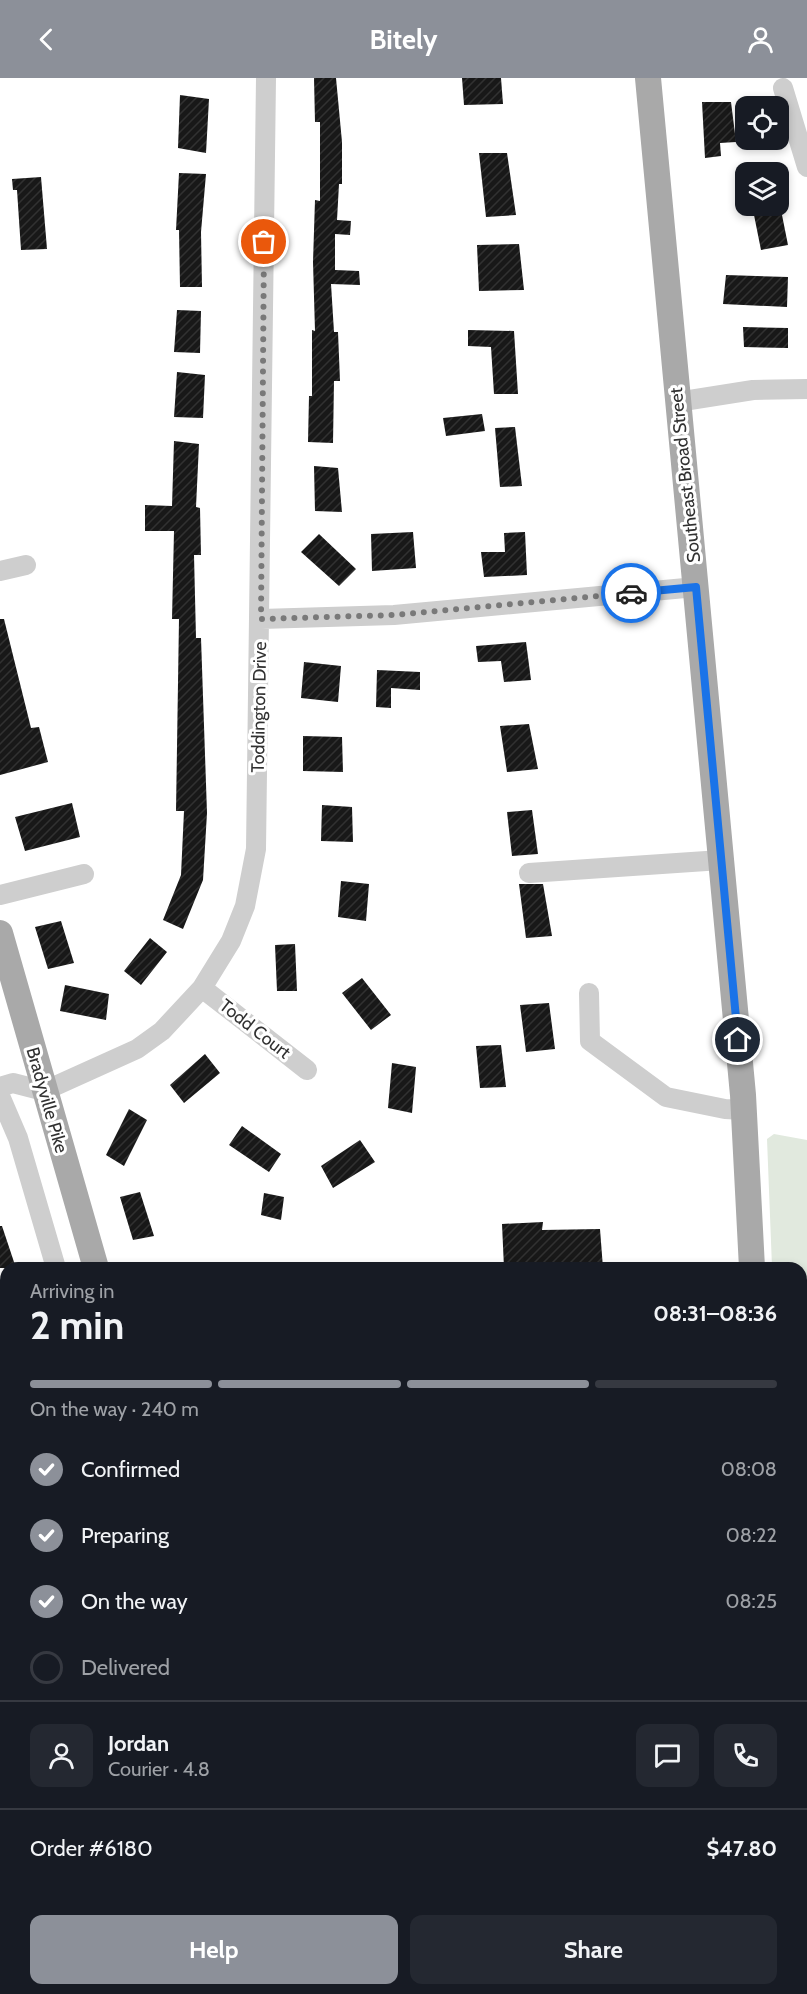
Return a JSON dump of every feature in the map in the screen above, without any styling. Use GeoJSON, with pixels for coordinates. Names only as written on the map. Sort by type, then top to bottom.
{"type":"FeatureCollection","features":[{"type":"Feature","properties":{"kind":"main road","name":"Southeast Broad Street"},"geometry":{"type":"LineString","coordinates":[[648,78],[744,1110],[752,1262]]}},
{"type":"Feature","properties":{"kind":"main road","name":"Bradyville Pike"},"geometry":{"type":"LineString","coordinates":[[0,933],[94,1262]]}},
{"type":"Feature","properties":{"kind":"street","name":"Toddington Drive"},"geometry":{"type":"LineString","coordinates":[[44,1091],[148,1042],[202,988],[231,941],[245,906],[256,849],[261,619],[266,78]]}},
{"type":"Feature","properties":{"kind":"street"},"geometry":{"type":"LineString","coordinates":[[783,88],[807,167]]}},
{"type":"Feature","properties":{"kind":"street"},"geometry":{"type":"LineString","coordinates":[[677,402],[753,390],[807,389]]}},
{"type":"Feature","properties":{"kind":"street"},"geometry":{"type":"LineString","coordinates":[[0,571],[26,565]]}},
{"type":"Feature","properties":{"kind":"street"},"geometry":{"type":"LineString","coordinates":[[261,619],[394,615],[696,587]]}},
{"type":"Feature","properties":{"kind":"street"},"geometry":{"type":"LineString","coordinates":[[529,873],[721,860]]}},
{"type":"Feature","properties":{"kind":"street"},"geometry":{"type":"LineString","coordinates":[[0,895],[84,874]]}},
{"type":"Feature","properties":{"kind":"street","name":"Todd Court"},"geometry":{"type":"LineString","coordinates":[[202,988],[308,1070]]}},
{"type":"Feature","properties":{"kind":"street"},"geometry":{"type":"LineString","coordinates":[[589,993],[590,1041],[666,1097],[725,1109],[744,1110]]}},
{"type":"Feature","properties":{"kind":"street"},"geometry":{"type":"LineString","coordinates":[[0,1087],[13,1083],[44,1091]]}},
{"type":"Feature","properties":{"kind":"street"},"geometry":{"type":"LineString","coordinates":[[0,1096],[18,1138],[54,1262]]}},
{"type":"Feature","properties":{"kind":"shaded area"},"geometry":{"type":"Polygon","coordinates":[[[774,1134],[807,1140],[807,1262],[772,1262],[767,1139],[774,1134]]]}},
{"type":"Feature","properties":{"kind":"building"},"geometry":{"type":"Polygon","coordinates":[[[314,78],[336,78],[342,142],[342,184],[339,184],[337,220],[351,221],[350,235],[335,234],[335,270],[359,271],[360,285],[331,284],[334,332],[338,332],[340,381],[334,381],[333,443],[308,442],[309,396],[312,396],[312,330],[315,331],[313,262],[315,200],[320,201],[320,122],[315,122],[314,78]]]}},
{"type":"Feature","properties":{"kind":"building"},"geometry":{"type":"Polygon","coordinates":[[[462,78],[501,78],[503,104],[464,105],[462,78]]]}},
{"type":"Feature","properties":{"kind":"building"},"geometry":{"type":"Polygon","coordinates":[[[180,95],[209,99],[206,153],[178,148],[180,95]]]}},
{"type":"Feature","properties":{"kind":"building"},"geometry":{"type":"Polygon","coordinates":[[[702,102],[731,102],[735,142],[720,143],[721,156],[705,158],[702,102]]]}},
{"type":"Feature","properties":{"kind":"building"},"geometry":{"type":"Polygon","coordinates":[[[479,153],[507,153],[516,215],[486,217],[479,153]]]}},
{"type":"Feature","properties":{"kind":"building"},"geometry":{"type":"Polygon","coordinates":[[[179,173],[206,174],[201,232],[202,287],[180,287],[179,230],[176,230],[179,173]]]}},
{"type":"Feature","properties":{"kind":"building"},"geometry":{"type":"Polygon","coordinates":[[[41,177],[47,249],[21,250],[17,190],[13,190],[12,179],[41,177]]]}},
{"type":"Feature","properties":{"kind":"building"},"geometry":{"type":"Polygon","coordinates":[[[754,216],[782,216],[788,245],[761,250],[754,216]]]}},
{"type":"Feature","properties":{"kind":"building"},"geometry":{"type":"Polygon","coordinates":[[[519,244],[524,290],[479,291],[477,245],[519,244]]]}},
{"type":"Feature","properties":{"kind":"building"},"geometry":{"type":"Polygon","coordinates":[[[726,275],[788,277],[787,307],[723,304],[726,275]]]}},
{"type":"Feature","properties":{"kind":"building"},"geometry":{"type":"Polygon","coordinates":[[[177,310],[201,311],[200,353],[174,352],[177,310]]]}},
{"type":"Feature","properties":{"kind":"building"},"geometry":{"type":"Polygon","coordinates":[[[743,327],[788,328],[788,348],[744,347],[743,327]]]}},
{"type":"Feature","properties":{"kind":"building"},"geometry":{"type":"Polygon","coordinates":[[[468,330],[514,331],[518,394],[494,394],[491,347],[468,346],[468,330]]]}},
{"type":"Feature","properties":{"kind":"building"},"geometry":{"type":"Polygon","coordinates":[[[177,372],[205,375],[203,418],[174,417],[177,372]]]}},
{"type":"Feature","properties":{"kind":"building"},"geometry":{"type":"Polygon","coordinates":[[[482,414],[485,431],[446,436],[443,418],[482,414]]]}},
{"type":"Feature","properties":{"kind":"building"},"geometry":{"type":"Polygon","coordinates":[[[515,427],[522,486],[500,487],[495,428],[515,427]]]}},
{"type":"Feature","properties":{"kind":"building"},"geometry":{"type":"Polygon","coordinates":[[[174,441],[199,444],[196,507],[200,508],[201,555],[194,555],[196,638],[201,638],[207,813],[203,880],[183,929],[163,920],[181,875],[184,811],[176,811],[179,619],[172,619],[174,531],[145,531],[145,505],[172,506],[174,441]]]}},
{"type":"Feature","properties":{"kind":"building"},"geometry":{"type":"Polygon","coordinates":[[[314,466],[338,468],[342,512],[315,511],[314,466]]]}},
{"type":"Feature","properties":{"kind":"building"},"geometry":{"type":"Polygon","coordinates":[[[413,532],[416,568],[372,571],[371,534],[413,532]]]}},
{"type":"Feature","properties":{"kind":"building"},"geometry":{"type":"Polygon","coordinates":[[[525,532],[527,575],[484,577],[481,552],[505,552],[504,533],[525,532]]]}},
{"type":"Feature","properties":{"kind":"building"},"geometry":{"type":"Polygon","coordinates":[[[319,534],[356,569],[339,586],[301,552],[319,534]]]}},
{"type":"Feature","properties":{"kind":"building"},"geometry":{"type":"Polygon","coordinates":[[[0,619],[4,619],[31,728],[39,727],[48,762],[0,775],[0,619]]]}},
{"type":"Feature","properties":{"kind":"building"},"geometry":{"type":"Polygon","coordinates":[[[526,642],[531,680],[504,682],[501,661],[478,662],[476,646],[526,642]]]}},
{"type":"Feature","properties":{"kind":"building"},"geometry":{"type":"Polygon","coordinates":[[[304,662],[341,666],[338,702],[301,698],[304,662]]]}},
{"type":"Feature","properties":{"kind":"building"},"geometry":{"type":"Polygon","coordinates":[[[377,670],[420,672],[420,690],[391,688],[391,708],[376,707],[377,670]]]}},
{"type":"Feature","properties":{"kind":"building"},"geometry":{"type":"Polygon","coordinates":[[[529,724],[538,769],[507,772],[500,726],[529,724]]]}},
{"type":"Feature","properties":{"kind":"building"},"geometry":{"type":"Polygon","coordinates":[[[303,736],[342,737],[343,772],[303,771],[303,736]]]}},
{"type":"Feature","properties":{"kind":"building"},"geometry":{"type":"Polygon","coordinates":[[[72,803],[80,837],[25,851],[15,817],[72,803]]]}},
{"type":"Feature","properties":{"kind":"building"},"geometry":{"type":"Polygon","coordinates":[[[322,805],[352,807],[353,842],[321,841],[322,805]]]}},
{"type":"Feature","properties":{"kind":"building"},"geometry":{"type":"Polygon","coordinates":[[[532,810],[538,854],[512,856],[507,812],[532,810]]]}},
{"type":"Feature","properties":{"kind":"building"},"geometry":{"type":"Polygon","coordinates":[[[341,881],[369,884],[366,921],[338,917],[341,881]]]}},
{"type":"Feature","properties":{"kind":"building"},"geometry":{"type":"Polygon","coordinates":[[[519,884],[543,884],[552,936],[526,938],[519,884]]]}},
{"type":"Feature","properties":{"kind":"building"},"geometry":{"type":"Polygon","coordinates":[[[61,921],[74,963],[48,969],[35,927],[61,921]]]}},
{"type":"Feature","properties":{"kind":"building"},"geometry":{"type":"Polygon","coordinates":[[[150,938],[167,952],[141,985],[124,971],[150,938]]]}},
{"type":"Feature","properties":{"kind":"building"},"geometry":{"type":"Polygon","coordinates":[[[295,944],[297,991],[277,991],[275,945],[295,944]]]}},
{"type":"Feature","properties":{"kind":"building"},"geometry":{"type":"Polygon","coordinates":[[[362,978],[391,1015],[371,1030],[342,993],[362,978]]]}},
{"type":"Feature","properties":{"kind":"building"},"geometry":{"type":"Polygon","coordinates":[[[65,985],[109,994],[106,1020],[60,1011],[65,985]]]}},
{"type":"Feature","properties":{"kind":"building"},"geometry":{"type":"Polygon","coordinates":[[[549,1003],[555,1049],[526,1052],[520,1005],[549,1003]]]}},
{"type":"Feature","properties":{"kind":"building"},"geometry":{"type":"Polygon","coordinates":[[[501,1045],[506,1087],[480,1088],[476,1046],[501,1045]]]}},
{"type":"Feature","properties":{"kind":"building"},"geometry":{"type":"Polygon","coordinates":[[[205,1054],[220,1073],[184,1103],[170,1085],[205,1054]]]}},
{"type":"Feature","properties":{"kind":"building"},"geometry":{"type":"Polygon","coordinates":[[[392,1063],[416,1067],[412,1113],[388,1108],[392,1063]]]}},
{"type":"Feature","properties":{"kind":"building"},"geometry":{"type":"Polygon","coordinates":[[[129,1109],[147,1120],[124,1166],[106,1155],[129,1109]]]}},
{"type":"Feature","properties":{"kind":"building"},"geometry":{"type":"Polygon","coordinates":[[[242,1126],[281,1154],[269,1172],[229,1145],[242,1126]]]}},
{"type":"Feature","properties":{"kind":"building"},"geometry":{"type":"Polygon","coordinates":[[[360,1140],[375,1162],[333,1188],[321,1166],[360,1140]]]}},
{"type":"Feature","properties":{"kind":"building"},"geometry":{"type":"Polygon","coordinates":[[[140,1192],[154,1236],[133,1240],[120,1197],[140,1192]]]}},
{"type":"Feature","properties":{"kind":"building"},"geometry":{"type":"Polygon","coordinates":[[[264,1193],[284,1197],[281,1220],[261,1215],[264,1193]]]}},
{"type":"Feature","properties":{"kind":"building"},"geometry":{"type":"Polygon","coordinates":[[[543,1222],[542,1230],[600,1229],[603,1262],[504,1262],[502,1224],[543,1222]]]}},
{"type":"Feature","properties":{"kind":"building"},"geometry":{"type":"Polygon","coordinates":[[[0,1226],[2,1226],[14,1262],[0,1262],[0,1226]]]}},
{"type":"Feature","properties":{"kind":"way so far"},"geometry":{"type":"LineString","coordinates":[[264,242],[261,619],[394,615],[631,593]]}},
{"type":"Feature","properties":{"kind":"route"},"geometry":{"type":"LineString","coordinates":[[631,593],[696,587],[738,1040]]}}]}
